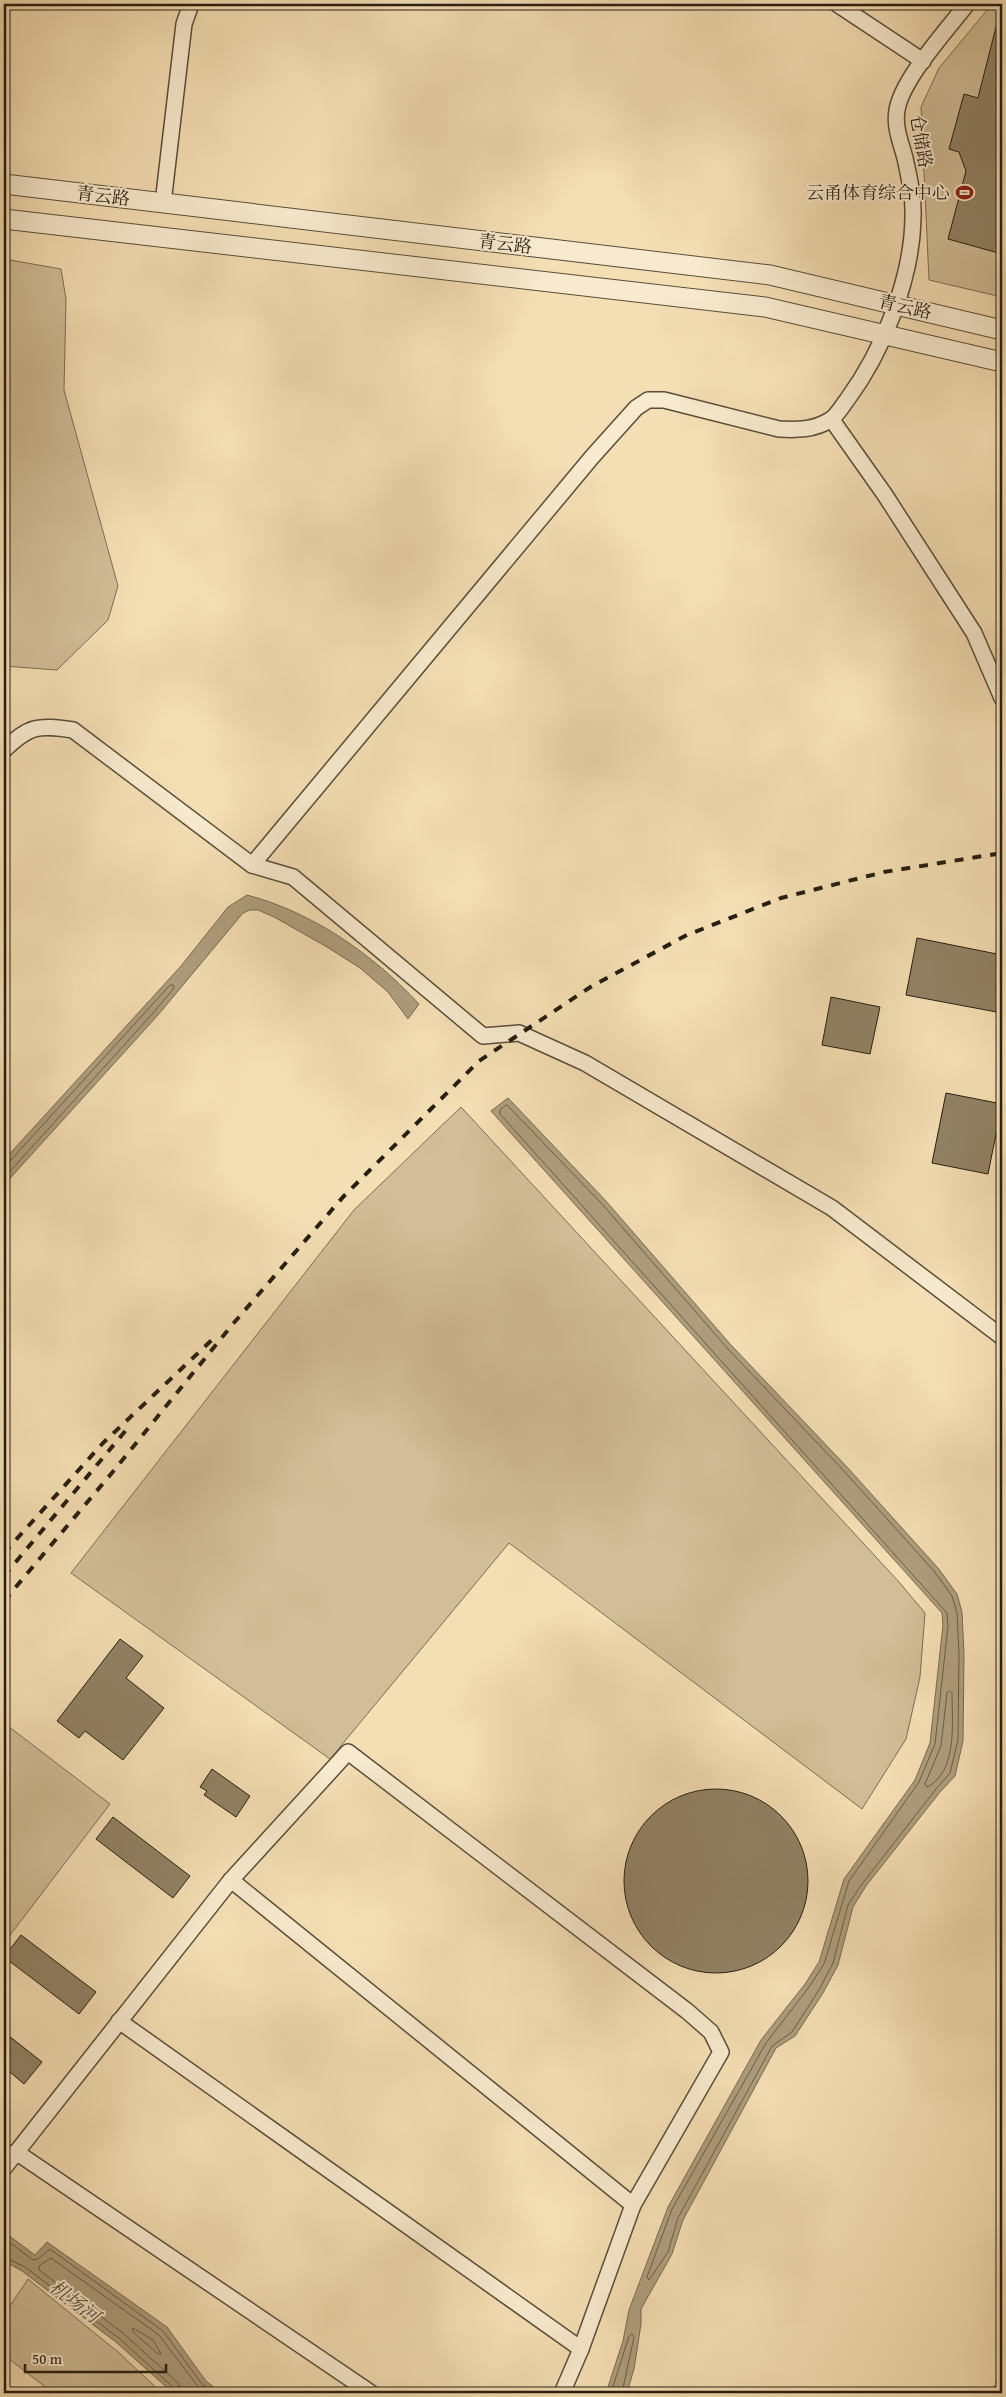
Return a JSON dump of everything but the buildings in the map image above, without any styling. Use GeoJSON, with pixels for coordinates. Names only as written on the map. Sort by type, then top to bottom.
{"type":"FeatureCollection","features":[{"type":"Feature","properties":{"kind":"street"},"geometry":{"type":"LineString","coordinates":[[163,203],[184,24],[191,4]]}},
{"type":"Feature","properties":{"kind":"street"},"geometry":{"type":"LineString","coordinates":[[837,4],[923,61]]}},
{"type":"Feature","properties":{"kind":"street","name":"仓储路"},"geometry":{"type":"LineString","coordinates":[[832,420],[858,384],[897,306],[909,259],[913,217],[910,187],[897,129],[896,112],[899,100],[923,61],[967,4]]}},
{"type":"Feature","properties":{"kind":"street","name":"青云路"},"geometry":{"type":"LineString","coordinates":[[4,184],[770,275],[1002,330]]}},
{"type":"Feature","properties":{"kind":"street","name":"青云路"},"geometry":{"type":"LineString","coordinates":[[4,219],[765,307],[1002,362]]}},
{"type":"Feature","properties":{"kind":"street"},"geometry":{"type":"LineString","coordinates":[[252,865],[592,457],[636,408],[648,400],[664,400],[779,429],[797,430],[816,427],[832,420],[886,495],[974,633],[1002,698]]}},
{"type":"Feature","properties":{"kind":"street"},"geometry":{"type":"LineString","coordinates":[[4,750],[21,734],[44,726],[73,730],[252,865],[293,877],[483,1036],[519,1033],[585,1063],[832,1208],[1002,1337]]}},
{"type":"Feature","properties":{"kind":"street"},"geometry":{"type":"LineString","coordinates":[[4,2167],[231,1880],[348,1752],[687,2011],[711,2032],[721,2052],[633,2205],[581,2350],[562,2393]]}},
{"type":"Feature","properties":{"kind":"street"},"geometry":{"type":"LineString","coordinates":[[231,1880],[633,2205]]}},
{"type":"Feature","properties":{"kind":"street"},"geometry":{"type":"LineString","coordinates":[[120,2021],[581,2350]]}},
{"type":"Feature","properties":{"kind":"street"},"geometry":{"type":"LineString","coordinates":[[16,2152],[371,2393]]}},
{"type":"Feature","properties":{"kind":"path"},"geometry":{"type":"LineString","coordinates":[[992,2393],[1002,2372]]}},
{"type":"Feature","properties":{"kind":"shaded area","name":"云甬体育综合中心"},"geometry":{"type":"Polygon","coordinates":[[[992,4],[1002,4],[1002,297],[929,280],[921,107],[939,68],[992,4]]]}},
{"type":"Feature","properties":{"kind":"shaded area"},"geometry":{"type":"Polygon","coordinates":[[[4,259],[61,269],[66,299],[64,390],[118,586],[108,620],[57,670],[4,666],[4,259]]]}},
{"type":"Feature","properties":{"kind":"shaded area"},"geometry":{"type":"Polygon","coordinates":[[[461,1107],[899,1582],[925,1613],[920,1677],[906,1739],[862,1809],[509,1543],[330,1759],[71,1573],[354,1210],[461,1107]]]}},
{"type":"Feature","properties":{"kind":"shaded area"},"geometry":{"type":"Polygon","coordinates":[[[4,1723],[110,1804],[4,1943],[4,1723]]]}},
{"type":"Feature","properties":{"kind":"shaded area"},"geometry":{"type":"Polygon","coordinates":[[[28,2279],[118,2352],[162,2393],[53,2393],[4,2355],[4,2315],[28,2279]]]}},
{"type":"Feature","properties":{"kind":"water"},"geometry":{"type":"Polygon","coordinates":[[[247,895],[295,912],[340,937],[382,968],[419,1004],[408,1019],[388,992],[360,968],[274,917],[258,910],[250,910],[243,913],[158,1015],[4,1185],[4,1160],[181,966],[228,907],[247,895]]]}},
{"type":"Feature","properties":{"kind":"water"},"geometry":{"type":"Polygon","coordinates":[[[508,1098],[606,1201],[731,1345],[847,1467],[938,1568],[957,1594],[962,1612],[964,1654],[963,1741],[955,1776],[940,1792],[866,1886],[853,1907],[838,1965],[823,1993],[795,2036],[776,2048],[683,2220],[672,2254],[641,2309],[641,2324],[634,2369],[627,2393],[606,2393],[623,2341],[629,2310],[668,2207],[761,2040],[805,1984],[819,1962],[844,1879],[915,1780],[930,1743],[943,1625],[942,1613],[491,1111],[508,1098]]]}},
{"type":"Feature","properties":{"kind":"water","name":"机场河"},"geometry":{"type":"Polygon","coordinates":[[[4,2232],[35,2255],[47,2242],[167,2327],[206,2381],[221,2393],[173,2393],[117,2343],[22,2271],[4,2261],[4,2232]]]}},
{"type":"Feature","properties":{"kind":"railway"},"geometry":{"type":"LineString","coordinates":[[4,1601],[111,1474],[232,1325],[343,1197],[479,1061],[592,986],[687,935],[781,898],[884,872],[1002,853]]}},
{"type":"Feature","properties":{"kind":"railway"},"geometry":{"type":"LineString","coordinates":[[4,1553],[103,1443],[215,1337]]}},
{"type":"Feature","properties":{"kind":"railway"},"geometry":{"type":"LineString","coordinates":[[4,1576],[127,1429]]}},
{"type":"Feature","properties":{"kind":"place","name":"云甬体育综合中心"},"geometry":{"type":"Point","coordinates":[964,193]}}]}
